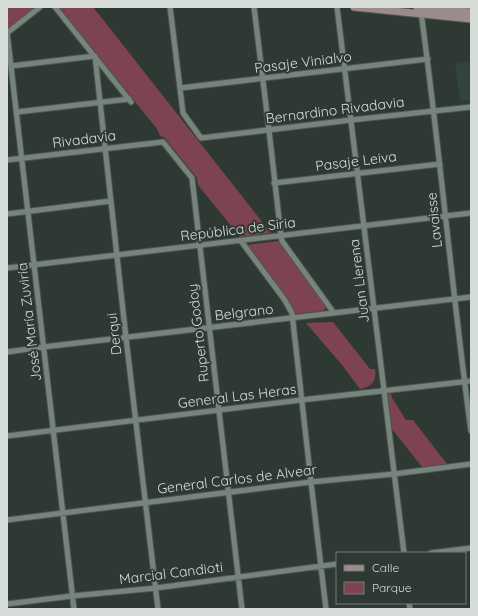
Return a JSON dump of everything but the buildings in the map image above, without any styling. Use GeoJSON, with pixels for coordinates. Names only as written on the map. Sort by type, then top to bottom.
{"type":"FeatureCollection","features":[{"type":"Feature","properties":{"kind":"main road"},"geometry":{"type":"LineString","coordinates":[[354,7],[471,12]]}},
{"type":"Feature","properties":{"kind":"main road"},"geometry":{"type":"LineString","coordinates":[[417,7],[421,10]]}},
{"type":"Feature","properties":{"kind":"main road"},"geometry":{"type":"LineString","coordinates":[[450,11],[471,19]]}},
{"type":"Feature","properties":{"kind":"street"},"geometry":{"type":"LineString","coordinates":[[7,32],[40,7]]}},
{"type":"Feature","properties":{"kind":"street"},"geometry":{"type":"LineString","coordinates":[[17,112],[130,100],[55,7]]}},
{"type":"Feature","properties":{"kind":"street"},"geometry":{"type":"LineString","coordinates":[[170,7],[180,88]]}},
{"type":"Feature","properties":{"kind":"street"},"geometry":{"type":"LineString","coordinates":[[254,7],[280,236],[282,242],[334,313]]}},
{"type":"Feature","properties":{"kind":"street","name":"Juan Llerena"},"geometry":{"type":"LineString","coordinates":[[337,7],[404,552]]}},
{"type":"Feature","properties":{"kind":"street","name":"Lavaisse"},"geometry":{"type":"LineString","coordinates":[[421,10],[471,431]]}},
{"type":"Feature","properties":{"kind":"street","name":"José María Zuviría"},"geometry":{"type":"LineString","coordinates":[[7,32],[74,609]]}},
{"type":"Feature","properties":{"kind":"street"},"geometry":{"type":"LineString","coordinates":[[11,66],[95,56]]}},
{"type":"Feature","properties":{"kind":"street","name":"Derqui"},"geometry":{"type":"LineString","coordinates":[[95,56],[158,609]]}},
{"type":"Feature","properties":{"kind":"street","name":"Pasaje Vinialvo"},"geometry":{"type":"LineString","coordinates":[[180,88],[428,59]]}},
{"type":"Feature","properties":{"kind":"street","name":"Bernardino Rivadavia"},"geometry":{"type":"LineString","coordinates":[[180,88],[183,113],[201,138],[471,107]]}},
{"type":"Feature","properties":{"kind":"street","name":"Rivadavia"},"geometry":{"type":"LineString","coordinates":[[7,160],[163,142]]}},
{"type":"Feature","properties":{"kind":"street","name":"Ruperto Godoy"},"geometry":{"type":"LineString","coordinates":[[163,142],[192,178],[242,609]]}},
{"type":"Feature","properties":{"kind":"street","name":"Pasaje Leiva"},"geometry":{"type":"LineString","coordinates":[[274,183],[440,164]]}},
{"type":"Feature","properties":{"kind":"street"},"geometry":{"type":"LineString","coordinates":[[7,214],[111,201]]}},
{"type":"Feature","properties":{"kind":"street","name":"República de Siria"},"geometry":{"type":"LineString","coordinates":[[7,268],[471,213]]}},
{"type":"Feature","properties":{"kind":"street"},"geometry":{"type":"LineString","coordinates":[[241,240],[284,299],[292,313],[326,609]]}},
{"type":"Feature","properties":{"kind":"street","name":"Belgrano"},"geometry":{"type":"LineString","coordinates":[[7,352],[471,297]]}},
{"type":"Feature","properties":{"kind":"street","name":"General Las Heras"},"geometry":{"type":"LineString","coordinates":[[7,436],[471,381]]}},
{"type":"Feature","properties":{"kind":"street","name":"General Carlos de Alvear"},"geometry":{"type":"LineString","coordinates":[[7,520],[311,482],[394,474],[471,464]]}},
{"type":"Feature","properties":{"kind":"street"},"geometry":{"type":"LineString","coordinates":[[439,552],[471,548]]}},
{"type":"Feature","properties":{"kind":"street","name":"Marcial Candioti"},"geometry":{"type":"LineString","coordinates":[[7,604],[156,588],[336,564]]}},
{"type":"Feature","properties":{"kind":"shaded area"},"geometry":{"type":"Polygon","coordinates":[[[469,62],[471,69],[471,100],[460,101],[455,64],[469,62]]]}},
{"type":"Feature","properties":{"kind":"green space"},"geometry":{"type":"Polygon","coordinates":[[[7,7],[36,7],[7,30],[7,7]]]}},
{"type":"Feature","properties":{"kind":"green space"},"geometry":{"type":"Polygon","coordinates":[[[59,7],[93,7],[271,233],[240,237],[198,185],[197,178],[164,137],[160,136],[157,129],[59,7]]]}},
{"type":"Feature","properties":{"kind":"green space"},"geometry":{"type":"Polygon","coordinates":[[[279,241],[326,304],[326,308],[323,311],[294,314],[286,298],[246,245],[279,241]]]}},
{"type":"Feature","properties":{"kind":"green space"},"geometry":{"type":"Polygon","coordinates":[[[333,322],[370,369],[375,369],[373,383],[368,387],[360,389],[342,365],[306,323],[333,322]]]}},
{"type":"Feature","properties":{"kind":"green space"},"geometry":{"type":"Polygon","coordinates":[[[391,393],[392,398],[406,420],[413,420],[447,464],[422,467],[392,429],[388,397],[388,394],[391,393]]]}}]}
